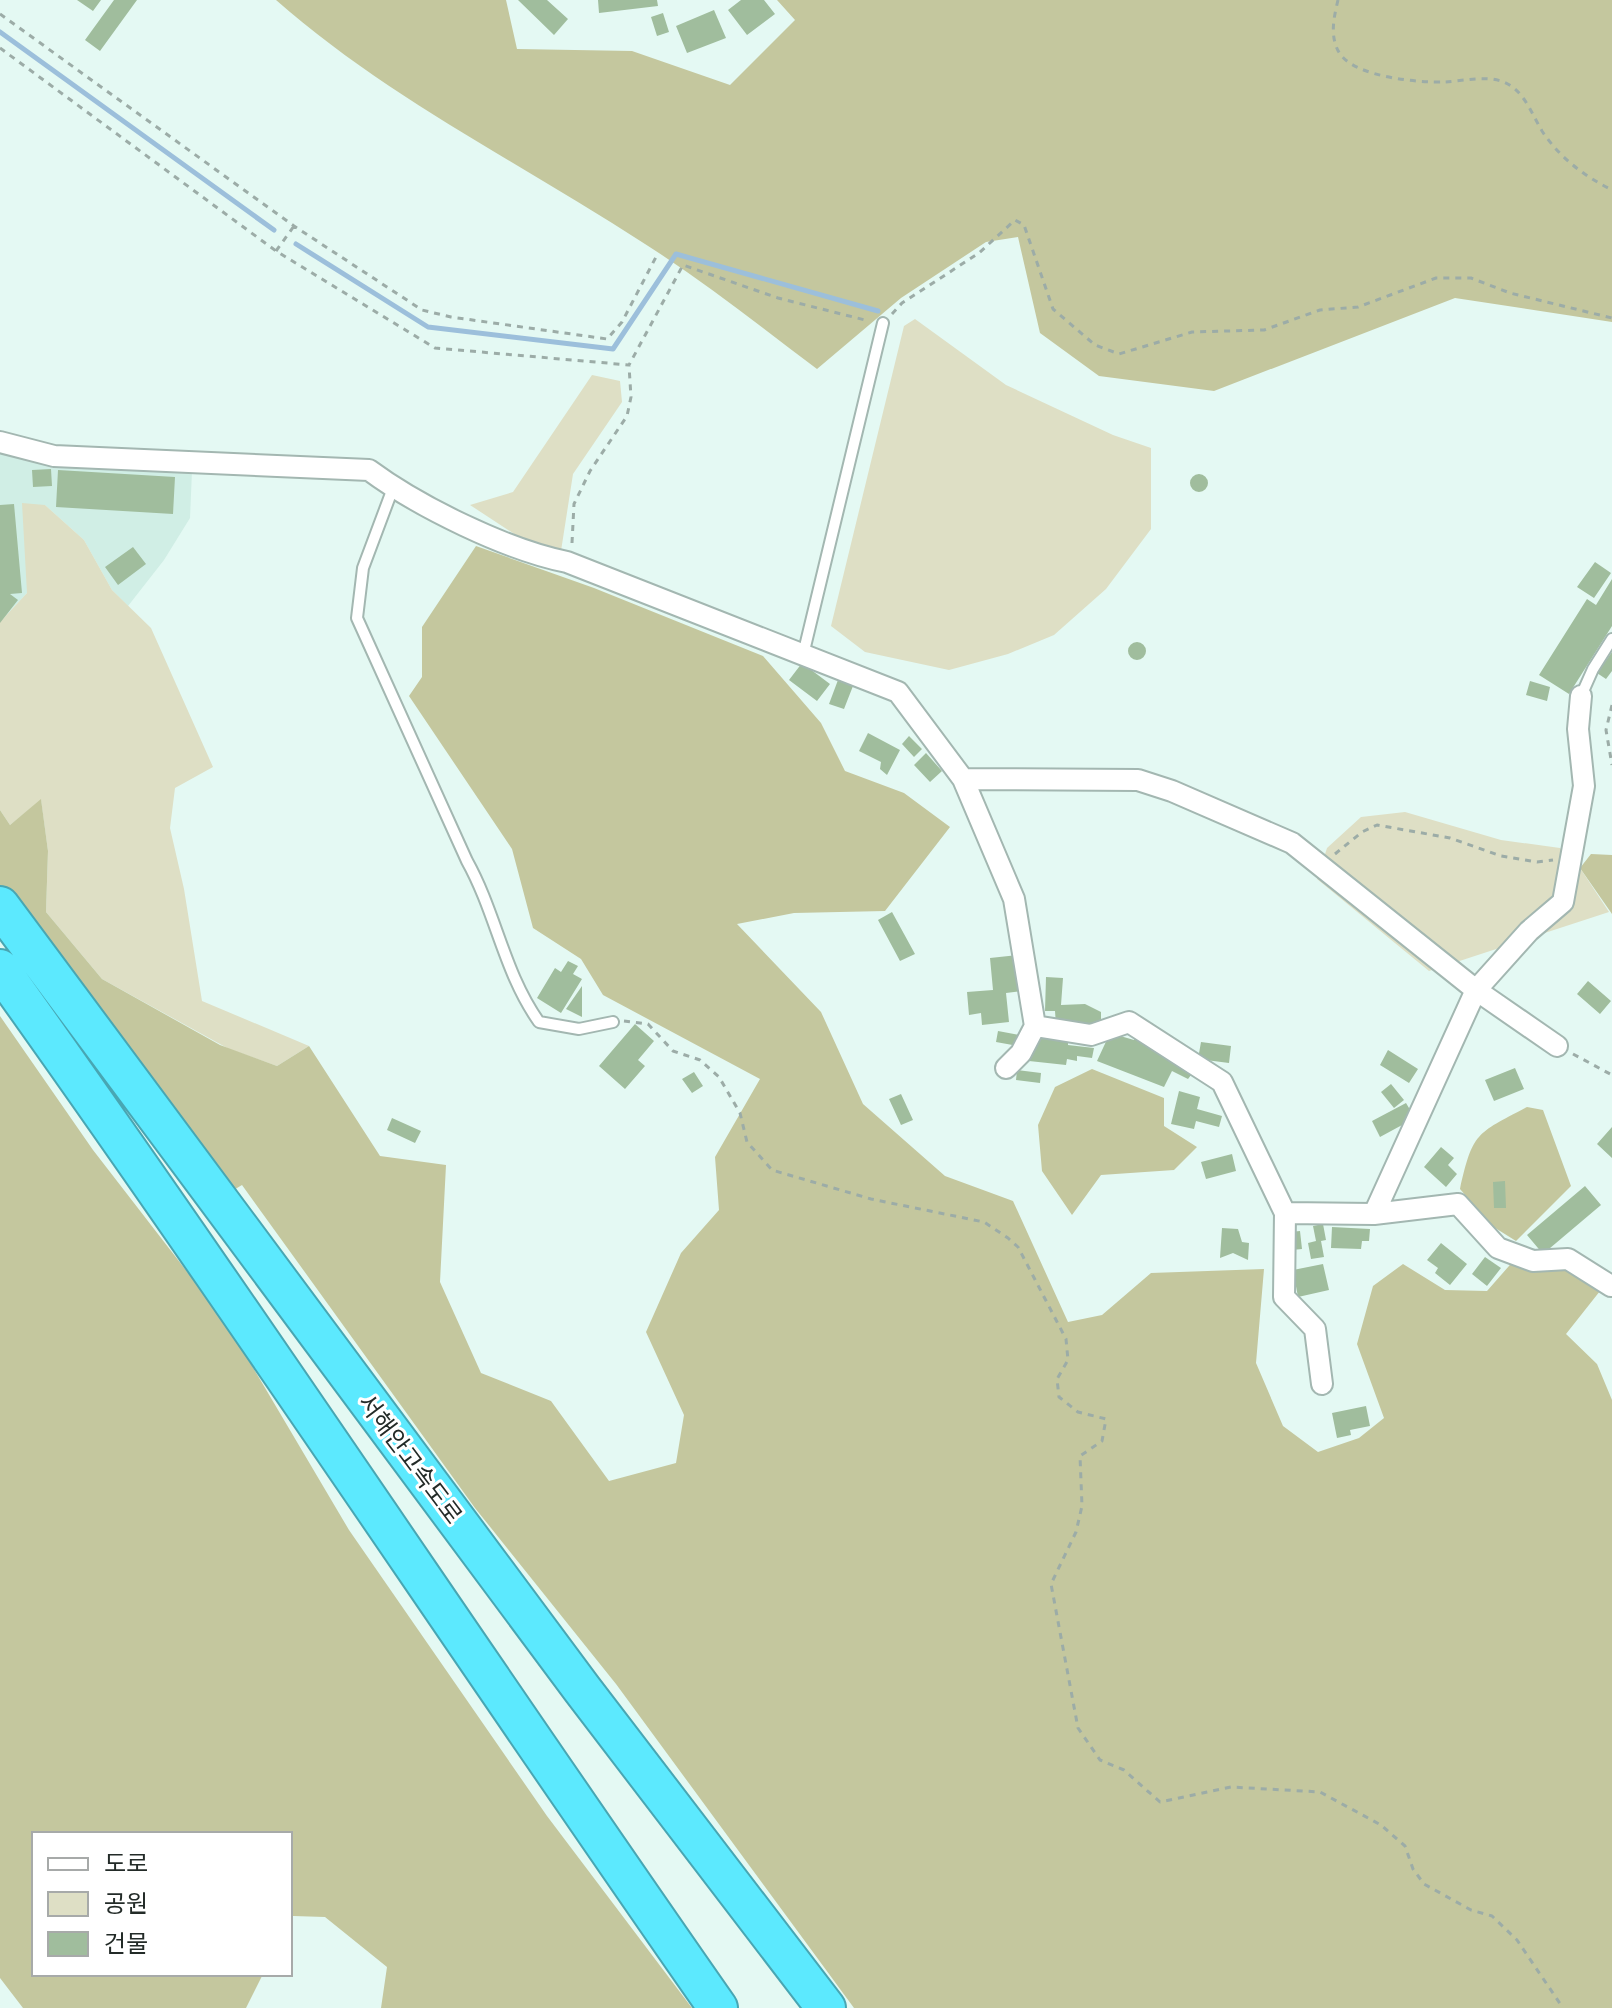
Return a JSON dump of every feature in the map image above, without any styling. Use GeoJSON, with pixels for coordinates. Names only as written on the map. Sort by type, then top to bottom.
{"type":"FeatureCollection","features":[{"type":"Feature","properties":{"kind":"highway","name":"서해안고속도로"},"geometry":{"type":"LineString","coordinates":[[0,906],[582,1689],[826,2008]]}},
{"type":"Feature","properties":{"kind":"highway"},"geometry":{"type":"LineString","coordinates":[[0,969],[140,1165],[532,1742],[718,2008]]}},
{"type":"Feature","properties":{"kind":"street"},"geometry":{"type":"LineString","coordinates":[[0,442],[54,456],[369,470],[393,488],[531,555],[567,562],[898,692],[963,779],[1014,899],[1035,1026],[1021,1053],[1006,1068]]}},
{"type":"Feature","properties":{"kind":"street"},"geometry":{"type":"LineString","coordinates":[[1374,1214],[1476,990],[1529,931],[1563,902],[1584,786],[1578,729],[1581,696]]}},
{"type":"Feature","properties":{"kind":"street"},"geometry":{"type":"LineString","coordinates":[[963,779],[1138,780],[1172,791],[1292,843],[1476,990],[1557,1046]]}},
{"type":"Feature","properties":{"kind":"street"},"geometry":{"type":"LineString","coordinates":[[1035,1026],[1091,1035],[1129,1022],[1222,1082],[1285,1213],[1284,1297],[1315,1329],[1322,1384]]}},
{"type":"Feature","properties":{"kind":"street"},"geometry":{"type":"LineString","coordinates":[[1285,1213],[1374,1214],[1458,1204],[1498,1248],[1533,1261],[1568,1259],[1611,1286]]}},
{"type":"Feature","properties":{"kind":"lane"},"geometry":{"type":"LineString","coordinates":[[803,655],[883,323]]}},
{"type":"Feature","properties":{"kind":"lane"},"geometry":{"type":"LineString","coordinates":[[393,488],[363,568],[357,618],[467,861],[486,894],[497,938],[524,1000],[539,1022],[579,1029],[613,1022]]}},
{"type":"Feature","properties":{"kind":"lane"},"geometry":{"type":"LineString","coordinates":[[1581,696],[1612,639]]}},
{"type":"Feature","properties":{"kind":"path"},"geometry":{"type":"LineString","coordinates":[[1338,0],[1332,23],[1336,41],[1341,54],[1357,67],[1415,81],[1491,79],[1510,84],[1563,156],[1581,174],[1612,190]]}},
{"type":"Feature","properties":{"kind":"path"},"geometry":{"type":"LineString","coordinates":[[0,14],[294,226],[422,310],[607,339],[622,322],[656,257]]}},
{"type":"Feature","properties":{"kind":"path"},"geometry":{"type":"LineString","coordinates":[[0,48],[276,251],[435,348],[629,365]]}},
{"type":"Feature","properties":{"kind":"path"},"geometry":{"type":"LineString","coordinates":[[567,562],[574,504],[590,471],[627,416],[631,397],[629,365],[683,265],[778,298],[883,323],[902,303],[979,253],[1015,220],[1024,225],[1053,309],[1095,345],[1119,354],[1192,332],[1264,330],[1320,310],[1358,307],[1436,278],[1471,278],[1524,297],[1612,318]]}},
{"type":"Feature","properties":{"kind":"path"},"geometry":{"type":"LineString","coordinates":[[276,251],[294,226]]}},
{"type":"Feature","properties":{"kind":"path"},"geometry":{"type":"LineString","coordinates":[[1612,705],[1606,730],[1612,765]]}},
{"type":"Feature","properties":{"kind":"path"},"geometry":{"type":"LineString","coordinates":[[1321,866],[1362,832],[1377,825],[1450,838],[1525,860],[1572,858]]}},
{"type":"Feature","properties":{"kind":"path"},"geometry":{"type":"LineString","coordinates":[[613,1022],[621,1020],[648,1024],[673,1051],[700,1060],[719,1077],[740,1113],[747,1142],[772,1170],[871,1199],[984,1222],[1018,1247],[1066,1339],[1068,1360],[1057,1379],[1059,1397],[1078,1412],[1106,1419],[1102,1441],[1080,1456],[1082,1506],[1076,1532],[1051,1584],[1078,1728],[1100,1760],[1124,1770],[1160,1802],[1231,1787],[1320,1792],[1381,1825],[1405,1846],[1413,1869],[1424,1884],[1471,1910],[1492,1916],[1517,1940],[1563,2008]]}},
{"type":"Feature","properties":{"kind":"path"},"geometry":{"type":"LineString","coordinates":[[1557,1046],[1612,1075]]}},
{"type":"Feature","properties":{"kind":"shaded area"},"geometry":{"type":"Polygon","coordinates":[[[0,451],[192,471],[190,518],[164,560],[128,606],[112,590],[84,540],[45,505],[27,593],[0,622],[0,451]]]}},
{"type":"Feature","properties":{"kind":"green space"},"geometry":{"type":"Polygon","coordinates":[[[276,0],[506,0],[517,49],[632,51],[730,85],[795,20],[777,0],[1612,0],[1612,322],[1455,298],[1214,391],[1099,376],[1040,333],[1018,237],[986,242],[901,298],[817,369],[667,259],[363,68],[276,0]]]}},
{"type":"Feature","properties":{"kind":"green space"},"geometry":{"type":"Polygon","coordinates":[[[915,319],[1006,385],[1113,435],[1151,448],[1151,529],[1106,589],[1054,635],[1008,654],[949,670],[865,652],[831,626],[904,326],[915,319]]]}},
{"type":"Feature","properties":{"kind":"green space"},"geometry":{"type":"Polygon","coordinates":[[[592,375],[620,381],[622,402],[573,474],[561,551],[522,539],[470,505],[513,492],[592,375]]]}},
{"type":"Feature","properties":{"kind":"green space"},"geometry":{"type":"Polygon","coordinates":[[[22,503],[45,505],[84,540],[112,590],[151,628],[213,767],[175,788],[170,828],[184,889],[202,1001],[309,1046],[277,1066],[229,1049],[102,979],[46,912],[48,851],[41,800],[10,825],[0,810],[0,622],[27,593],[22,503]]]}},
{"type":"Feature","properties":{"kind":"green space"},"geometry":{"type":"Polygon","coordinates":[[[476,546],[594,588],[763,656],[821,723],[845,771],[904,793],[950,827],[885,911],[794,913],[737,924],[821,1012],[863,1104],[945,1176],[1013,1201],[1068,1322],[1102,1315],[1151,1273],[1264,1269],[1256,1363],[1283,1426],[1318,1452],[1359,1438],[1384,1418],[1357,1344],[1373,1286],[1403,1264],[1445,1290],[1487,1291],[1516,1258],[1563,1266],[1600,1291],[1566,1334],[1597,1364],[1612,1400],[1612,2008],[854,2008],[616,1684],[475,1508],[242,1185],[222,1197],[0,892],[0,810],[10,825],[41,799],[48,851],[46,912],[102,979],[220,1045],[277,1066],[309,1046],[380,1156],[446,1165],[440,1282],[481,1373],[551,1401],[609,1481],[676,1463],[684,1415],[646,1332],[681,1253],[719,1210],[715,1157],[760,1079],[603,995],[581,959],[533,928],[512,849],[409,696],[422,677],[422,627],[476,546]]]}},
{"type":"Feature","properties":{"kind":"green space"},"geometry":{"type":"Polygon","coordinates":[[[1405,812],[1501,840],[1560,848],[1580,868],[1609,912],[1429,971],[1317,879],[1327,848],[1361,817],[1405,812]]]}},
{"type":"Feature","properties":{"kind":"green space"},"geometry":{"type":"Polygon","coordinates":[[[1591,854],[1612,855],[1612,914],[1580,868],[1591,854]]]}},
{"type":"Feature","properties":{"kind":"green space"},"geometry":{"type":"Polygon","coordinates":[[[0,1016],[93,1150],[226,1322],[349,1530],[547,1816],[692,2008],[381,2008],[387,1967],[325,1917],[292,1918],[292,1832],[32,1832],[32,1976],[262,1976],[246,2008],[23,2008],[0,1978],[0,1016]]]}},
{"type":"Feature","properties":{"kind":"green space"},"geometry":{"type":"Polygon","coordinates":[[[1092,1069],[1164,1098],[1164,1126],[1197,1147],[1174,1170],[1101,1175],[1072,1215],[1042,1171],[1038,1125],[1055,1087],[1092,1069]]]}},
{"type":"Feature","properties":{"kind":"green space"},"geometry":{"type":"Polygon","coordinates":[[[1527,1107],[1543,1110],[1571,1186],[1516,1241],[1492,1226],[1460,1189],[1473,1145],[1479,1137],[1527,1107]]]}},
{"type":"Feature","properties":{"kind":"building"},"geometry":{"type":"Polygon","coordinates":[[[77,0],[101,0],[93,11],[77,0]]]}},
{"type":"Feature","properties":{"kind":"building"},"geometry":{"type":"Polygon","coordinates":[[[114,0],[137,0],[100,51],[85,40],[114,0]]]}},
{"type":"Feature","properties":{"kind":"building"},"geometry":{"type":"Polygon","coordinates":[[[518,0],[547,0],[568,19],[554,35],[518,0]]]}},
{"type":"Feature","properties":{"kind":"building"},"geometry":{"type":"Polygon","coordinates":[[[598,0],[657,0],[658,6],[599,13],[598,0]]]}},
{"type":"Feature","properties":{"kind":"building"},"geometry":{"type":"Polygon","coordinates":[[[741,0],[764,0],[775,14],[747,35],[728,10],[741,0]]]}},
{"type":"Feature","properties":{"kind":"building"},"geometry":{"type":"Polygon","coordinates":[[[714,10],[726,38],[687,53],[676,26],[714,10]]]}},
{"type":"Feature","properties":{"kind":"building"},"geometry":{"type":"Polygon","coordinates":[[[663,13],[669,32],[657,36],[651,17],[663,13]]]}},
{"type":"Feature","properties":{"kind":"building"},"geometry":{"type":"Polygon","coordinates":[[[51,469],[52,486],[33,487],[32,470],[51,469]]]}},
{"type":"Feature","properties":{"kind":"building"},"geometry":{"type":"Polygon","coordinates":[[[58,470],[175,477],[173,514],[56,507],[58,470]]]}},
{"type":"Feature","properties":{"kind":"building"},"geometry":{"type":"Polygon","coordinates":[[[1195,474],[1203,474],[1208,483],[1206,490],[1195,492],[1190,487],[1190,479],[1195,474]]]}},
{"type":"Feature","properties":{"kind":"building"},"geometry":{"type":"Polygon","coordinates":[[[14,504],[22,593],[10,594],[18,600],[0,623],[0,505],[14,504]]]}},
{"type":"Feature","properties":{"kind":"building"},"geometry":{"type":"Polygon","coordinates":[[[133,547],[146,564],[118,585],[105,567],[133,547]]]}},
{"type":"Feature","properties":{"kind":"building"},"geometry":{"type":"Polygon","coordinates":[[[1595,562],[1611,573],[1594,598],[1577,587],[1595,562]]]}},
{"type":"Feature","properties":{"kind":"building"},"geometry":{"type":"Polygon","coordinates":[[[1612,579],[1612,626],[1569,694],[1539,675],[1587,599],[1596,605],[1612,579]]]}},
{"type":"Feature","properties":{"kind":"building"},"geometry":{"type":"Polygon","coordinates":[[[1137,642],[1146,651],[1137,660],[1128,651],[1137,642]]]}},
{"type":"Feature","properties":{"kind":"building"},"geometry":{"type":"Polygon","coordinates":[[[1612,652],[1612,671],[1606,679],[1597,673],[1612,652]]]}},
{"type":"Feature","properties":{"kind":"building"},"geometry":{"type":"Polygon","coordinates":[[[802,663],[830,684],[817,701],[789,680],[802,663]]]}},
{"type":"Feature","properties":{"kind":"building"},"geometry":{"type":"Polygon","coordinates":[[[838,680],[853,686],[844,709],[829,704],[838,680]]]}},
{"type":"Feature","properties":{"kind":"building"},"geometry":{"type":"Polygon","coordinates":[[[1530,681],[1550,687],[1547,701],[1526,695],[1530,681]]]}},
{"type":"Feature","properties":{"kind":"building"},"geometry":{"type":"Polygon","coordinates":[[[868,733],[900,750],[887,775],[880,769],[881,762],[859,751],[868,733]]]}},
{"type":"Feature","properties":{"kind":"building"},"geometry":{"type":"Polygon","coordinates":[[[909,736],[922,749],[914,757],[902,744],[909,736]]]}},
{"type":"Feature","properties":{"kind":"building"},"geometry":{"type":"Polygon","coordinates":[[[926,753],[942,771],[930,782],[914,765],[926,753]]]}},
{"type":"Feature","properties":{"kind":"building"},"geometry":{"type":"Polygon","coordinates":[[[892,912],[915,954],[900,961],[878,920],[892,912]]]}},
{"type":"Feature","properties":{"kind":"building"},"geometry":{"type":"Polygon","coordinates":[[[1019,955],[1023,991],[1006,993],[1009,1022],[982,1025],[981,1013],[969,1015],[967,992],[993,990],[990,958],[1019,955]]]}},
{"type":"Feature","properties":{"kind":"building"},"geometry":{"type":"Polygon","coordinates":[[[568,961],[578,966],[573,974],[582,979],[561,1013],[537,998],[555,968],[561,972],[568,961]]]}},
{"type":"Feature","properties":{"kind":"building"},"geometry":{"type":"Polygon","coordinates":[[[1046,977],[1063,978],[1061,1005],[1085,1004],[1101,1012],[1101,1022],[1096,1022],[1097,1028],[1083,1029],[1083,1023],[1056,1025],[1055,1011],[1045,1011],[1046,977]]]}},
{"type":"Feature","properties":{"kind":"building"},"geometry":{"type":"Polygon","coordinates":[[[1588,981],[1611,1001],[1600,1014],[1577,994],[1588,981]]]}},
{"type":"Feature","properties":{"kind":"building"},"geometry":{"type":"Polygon","coordinates":[[[582,986],[582,1017],[566,1009],[582,986]]]}},
{"type":"Feature","properties":{"kind":"building"},"geometry":{"type":"Polygon","coordinates":[[[635,1024],[654,1041],[638,1060],[645,1066],[625,1089],[599,1066],[635,1024]]]}},
{"type":"Feature","properties":{"kind":"building"},"geometry":{"type":"Polygon","coordinates":[[[998,1031],[1020,1035],[1018,1046],[996,1042],[998,1031]]]}},
{"type":"Feature","properties":{"kind":"building"},"geometry":{"type":"Polygon","coordinates":[[[1110,1033],[1134,1040],[1137,1034],[1195,1070],[1188,1079],[1172,1071],[1164,1087],[1097,1061],[1110,1033]]]}},
{"type":"Feature","properties":{"kind":"building"},"geometry":{"type":"Polygon","coordinates":[[[1032,1035],[1068,1038],[1068,1045],[1094,1048],[1092,1058],[1077,1056],[1077,1061],[1067,1059],[1066,1065],[1029,1061],[1032,1035]]]}},
{"type":"Feature","properties":{"kind":"building"},"geometry":{"type":"Polygon","coordinates":[[[1201,1042],[1231,1046],[1229,1063],[1198,1059],[1201,1042]]]}},
{"type":"Feature","properties":{"kind":"building"},"geometry":{"type":"Polygon","coordinates":[[[1388,1050],[1418,1069],[1409,1083],[1380,1065],[1388,1050]]]}},
{"type":"Feature","properties":{"kind":"building"},"geometry":{"type":"Polygon","coordinates":[[[1515,1068],[1524,1089],[1494,1101],[1485,1080],[1515,1068]]]}},
{"type":"Feature","properties":{"kind":"building"},"geometry":{"type":"Polygon","coordinates":[[[1017,1070],[1041,1073],[1040,1083],[1016,1080],[1017,1070]]]}},
{"type":"Feature","properties":{"kind":"building"},"geometry":{"type":"Polygon","coordinates":[[[694,1072],[703,1086],[692,1093],[682,1079],[694,1072]]]}},
{"type":"Feature","properties":{"kind":"building"},"geometry":{"type":"Polygon","coordinates":[[[1391,1084],[1404,1100],[1394,1108],[1381,1092],[1391,1084]]]}},
{"type":"Feature","properties":{"kind":"building"},"geometry":{"type":"Polygon","coordinates":[[[1179,1091],[1200,1097],[1197,1109],[1222,1116],[1219,1127],[1196,1121],[1194,1129],[1171,1124],[1179,1091]]]}},
{"type":"Feature","properties":{"kind":"building"},"geometry":{"type":"Polygon","coordinates":[[[901,1094],[913,1120],[901,1125],[889,1099],[901,1094]]]}},
{"type":"Feature","properties":{"kind":"building"},"geometry":{"type":"Polygon","coordinates":[[[1406,1103],[1415,1118],[1380,1137],[1372,1121],[1406,1103]]]}},
{"type":"Feature","properties":{"kind":"building"},"geometry":{"type":"Polygon","coordinates":[[[392,1118],[421,1131],[415,1143],[387,1130],[392,1118]]]}},
{"type":"Feature","properties":{"kind":"building"},"geometry":{"type":"Polygon","coordinates":[[[1612,1127],[1612,1158],[1597,1144],[1612,1127]]]}},
{"type":"Feature","properties":{"kind":"building"},"geometry":{"type":"Polygon","coordinates":[[[1441,1147],[1454,1158],[1448,1165],[1457,1174],[1446,1187],[1424,1167],[1441,1147]]]}},
{"type":"Feature","properties":{"kind":"building"},"geometry":{"type":"Polygon","coordinates":[[[1232,1154],[1236,1171],[1206,1179],[1201,1162],[1232,1154]]]}},
{"type":"Feature","properties":{"kind":"building"},"geometry":{"type":"Polygon","coordinates":[[[1505,1181],[1506,1208],[1494,1208],[1493,1182],[1505,1181]]]}},
{"type":"Feature","properties":{"kind":"building"},"geometry":{"type":"Polygon","coordinates":[[[1585,1186],[1601,1205],[1543,1254],[1527,1235],[1585,1186]]]}},
{"type":"Feature","properties":{"kind":"building"},"geometry":{"type":"Polygon","coordinates":[[[1323,1224],[1326,1240],[1321,1241],[1324,1257],[1311,1259],[1308,1243],[1316,1241],[1313,1226],[1323,1224]]]}},
{"type":"Feature","properties":{"kind":"building"},"geometry":{"type":"Polygon","coordinates":[[[1332,1227],[1370,1229],[1369,1241],[1362,1241],[1361,1249],[1331,1248],[1332,1227]]]}},
{"type":"Feature","properties":{"kind":"building"},"geometry":{"type":"Polygon","coordinates":[[[1222,1228],[1238,1229],[1242,1242],[1249,1243],[1248,1260],[1233,1253],[1220,1258],[1222,1228]]]}},
{"type":"Feature","properties":{"kind":"building"},"geometry":{"type":"Polygon","coordinates":[[[1300,1231],[1302,1249],[1292,1250],[1290,1232],[1300,1231]]]}},
{"type":"Feature","properties":{"kind":"building"},"geometry":{"type":"Polygon","coordinates":[[[1441,1243],[1467,1264],[1450,1285],[1435,1273],[1438,1268],[1427,1260],[1441,1243]]]}},
{"type":"Feature","properties":{"kind":"building"},"geometry":{"type":"Polygon","coordinates":[[[1485,1257],[1501,1268],[1487,1286],[1472,1274],[1485,1257]]]}},
{"type":"Feature","properties":{"kind":"building"},"geometry":{"type":"Polygon","coordinates":[[[1323,1264],[1329,1290],[1298,1297],[1293,1270],[1323,1264]]]}},
{"type":"Feature","properties":{"kind":"building"},"geometry":{"type":"Polygon","coordinates":[[[1366,1406],[1370,1426],[1350,1430],[1351,1435],[1337,1438],[1332,1413],[1366,1406]]]}},
{"type":"Feature","properties":{"kind":"waterway"},"geometry":{"type":"LineString","coordinates":[[0,32],[274,230]]}},
{"type":"Feature","properties":{"kind":"waterway"},"geometry":{"type":"LineString","coordinates":[[296,244],[428,327],[613,349],[676,254],[878,311]]}}]}
